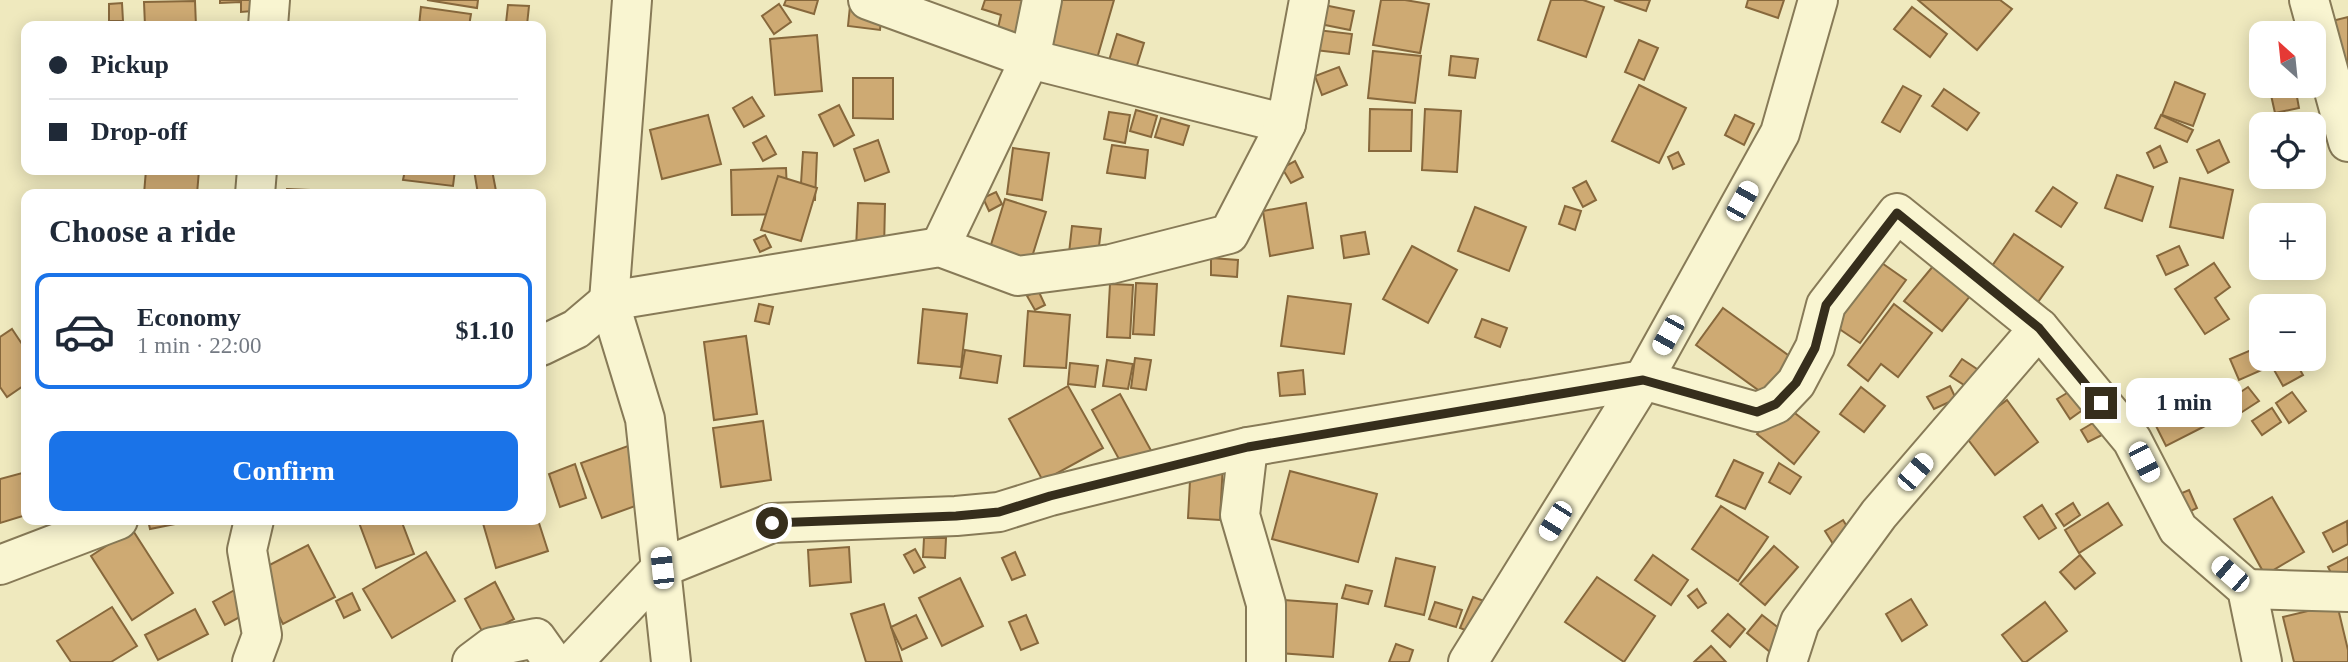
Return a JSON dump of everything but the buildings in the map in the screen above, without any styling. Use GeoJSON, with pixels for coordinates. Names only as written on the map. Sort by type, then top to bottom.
{"type":"FeatureCollection","features":[{"type":"Feature","properties":{"kind":"street"},"geometry":{"type":"LineString","coordinates":[[268,21],[270,0]]}},
{"type":"Feature","properties":{"kind":"street"},"geometry":{"type":"LineString","coordinates":[[632,0],[609,301],[645,419],[671,662]]}},
{"type":"Feature","properties":{"kind":"street"},"geometry":{"type":"LineString","coordinates":[[868,0],[1030,60],[1286,124]]}},
{"type":"Feature","properties":{"kind":"street"},"geometry":{"type":"LineString","coordinates":[[940,247],[1030,60],[1042,0]]}},
{"type":"Feature","properties":{"kind":"street"},"geometry":{"type":"LineString","coordinates":[[546,343],[576,329],[609,301],[940,247],[1018,276],[1111,264],[1229,234],[1286,124],[1309,0]]}},
{"type":"Feature","properties":{"kind":"street"},"geometry":{"type":"LineString","coordinates":[[1468,662],[1643,380],[1780,133],[1818,0]]}},
{"type":"Feature","properties":{"kind":"street"},"geometry":{"type":"LineString","coordinates":[[2309,0],[2348,142]]}},
{"type":"Feature","properties":{"kind":"street"},"geometry":{"type":"LineString","coordinates":[[573,662],[662,568],[772,523],[999,512],[1050,496],[1248,447],[1643,380],[1757,412],[1776,404],[1796,383],[1815,348],[1826,305],[1897,213],[2039,328],[2132,440],[2178,528],[2248,589],[2262,662]]}},
{"type":"Feature","properties":{"kind":"street"},"geometry":{"type":"LineString","coordinates":[[1787,662],[1800,622],[1879,514],[2039,328]]}},
{"type":"Feature","properties":{"kind":"street"},"geometry":{"type":"LineString","coordinates":[[1248,447],[1241,515],[1266,604],[1266,662]]}},
{"type":"Feature","properties":{"kind":"street"},"geometry":{"type":"LineString","coordinates":[[0,565],[105,525]]}},
{"type":"Feature","properties":{"kind":"street"},"geometry":{"type":"LineString","coordinates":[[252,662],[262,635],[247,550],[253,525]]}},
{"type":"Feature","properties":{"kind":"street"},"geometry":{"type":"LineString","coordinates":[[2248,589],[2348,592]]}},
{"type":"Feature","properties":{"kind":"street"},"geometry":{"type":"LineString","coordinates":[[472,662],[492,646],[536,638],[553,662]]}},
{"type":"Feature","properties":{"kind":"route"},"geometry":{"type":"LineString","coordinates":[[772,523],[999,512],[1050,496],[1248,447],[1643,380],[1757,412],[1776,404],[1796,383],[1815,348],[1826,305],[1897,213],[2039,328],[2101,403]]}}]}
